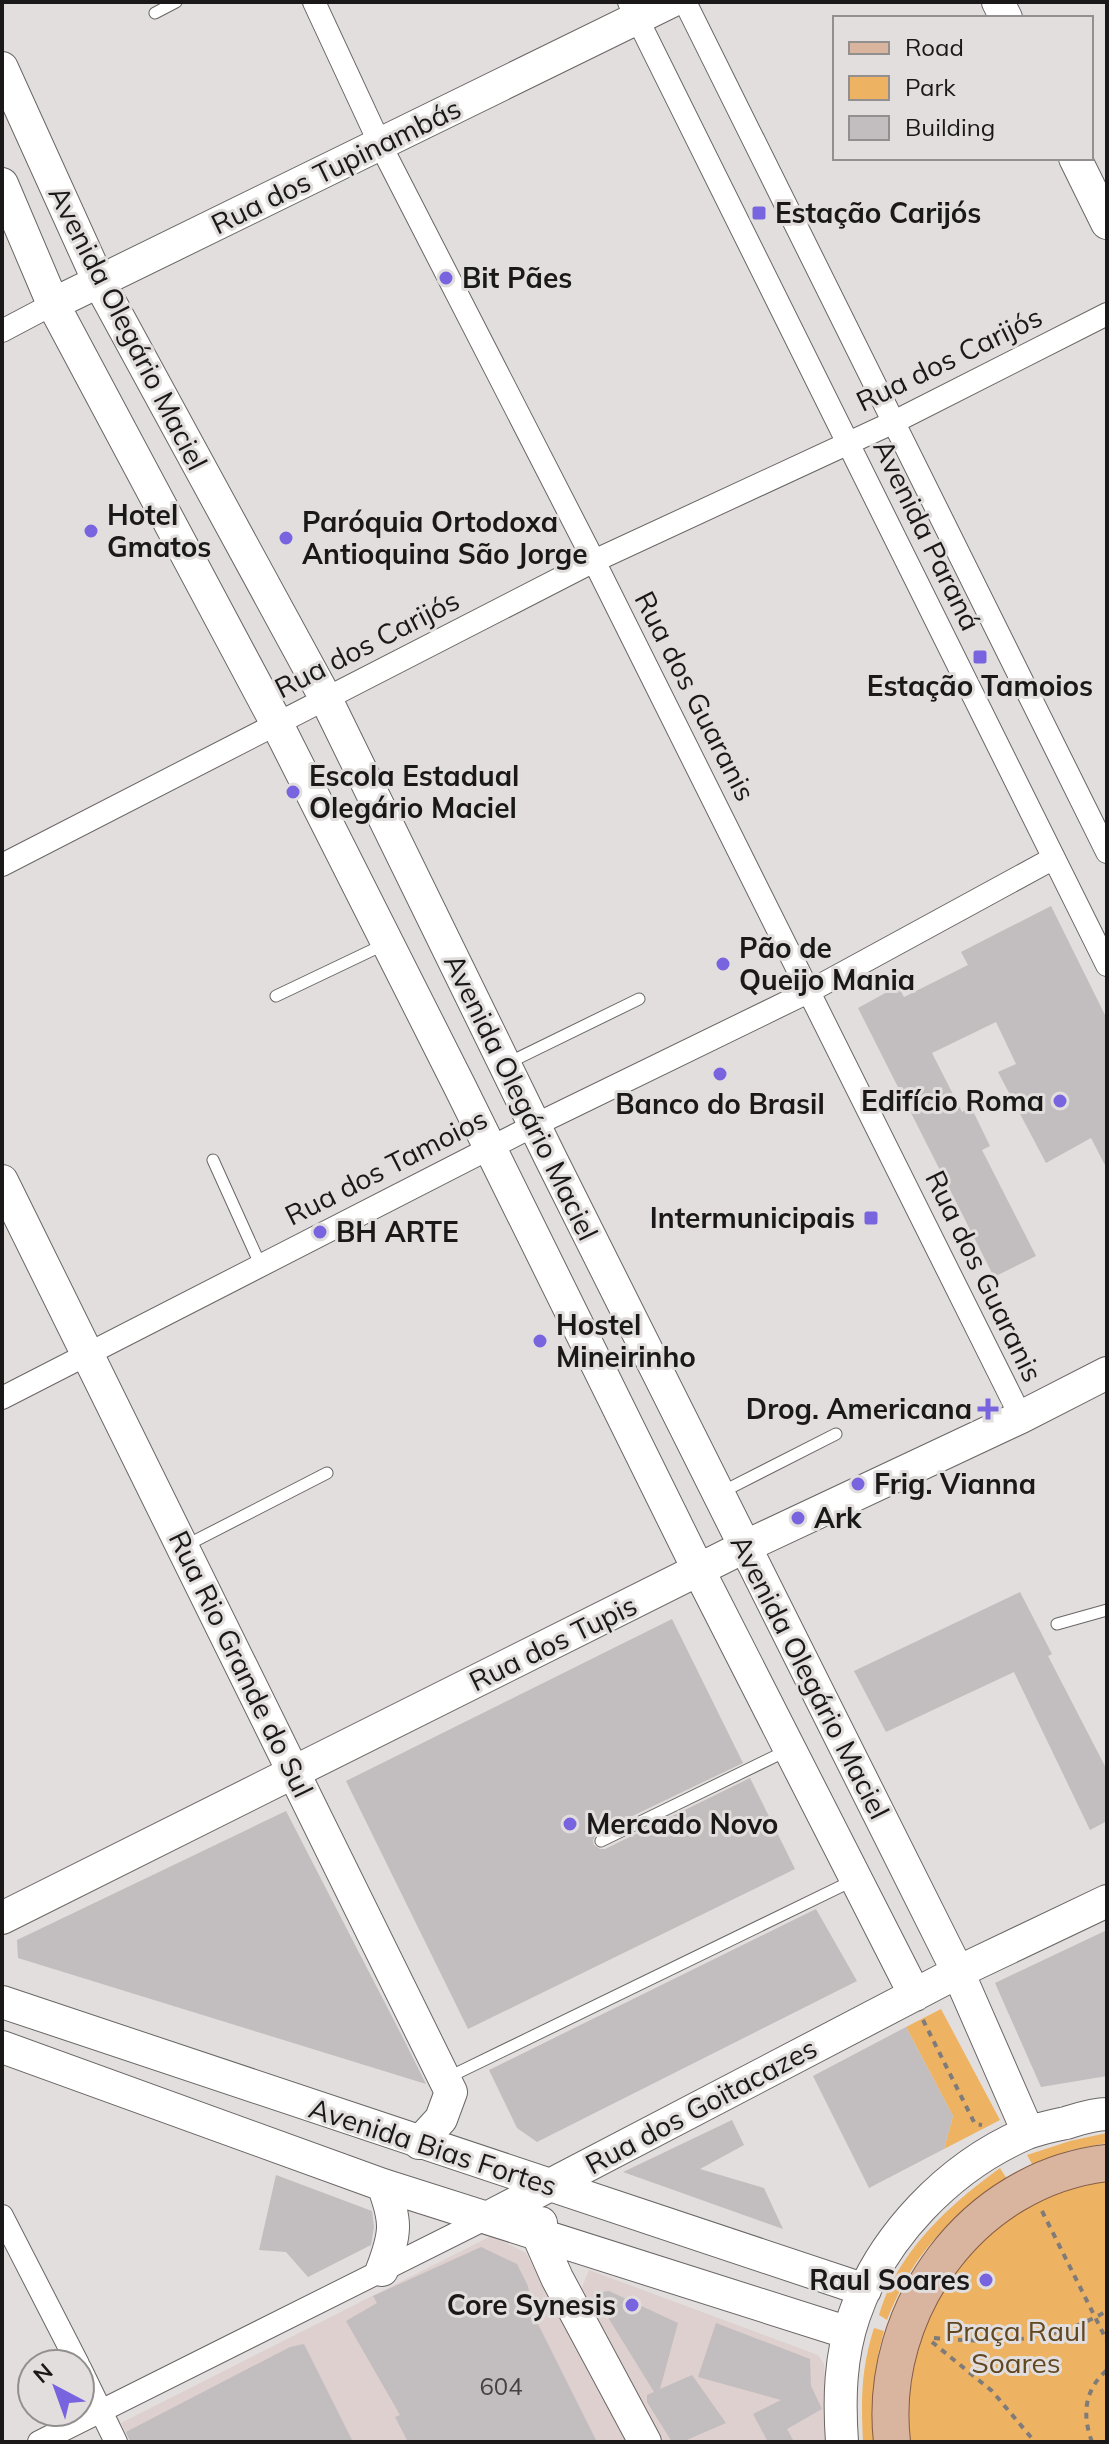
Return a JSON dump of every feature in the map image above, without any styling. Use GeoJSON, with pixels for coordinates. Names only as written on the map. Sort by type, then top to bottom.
{"type":"FeatureCollection","features":[{"type":"Feature","properties":{"kind":"main road","name":"Rua dos Tupinambás"},"geometry":{"type":"LineString","coordinates":[[53,304],[380,144],[633,10],[670,2]]}},
{"type":"Feature","properties":{"kind":"main road","name":"Avenida Olegário Maciel"},"geometry":{"type":"LineString","coordinates":[[2,68],[99,282],[326,699],[744,1547],[958,1972],[1028,2132]]}},
{"type":"Feature","properties":{"kind":"main road"},"geometry":{"type":"LineString","coordinates":[[1076,160],[1107,223]]}},
{"type":"Feature","properties":{"kind":"main road","name":"Avenida Olegário Maciel"},"geometry":{"type":"LineString","coordinates":[[2,184],[53,304],[277,724],[913,1996]]}},
{"type":"Feature","properties":{"kind":"main road","name":"Rua Rio Grande do Sul"},"geometry":{"type":"LineString","coordinates":[[2,1181],[445,2079]]}},
{"type":"Feature","properties":{"kind":"main road","name":"Rua dos Tupis"},"geometry":{"type":"LineString","coordinates":[[2,1918],[744,1547],[1021,1417],[1107,1373]]}},
{"type":"Feature","properties":{"kind":"main road","name":"Rua dos Goitacazes"},"geometry":{"type":"LineString","coordinates":[[487,2218],[958,1972],[1107,1901]]}},
{"type":"Feature","properties":{"kind":"main road","name":"Avenida Bias Fortes"},"geometry":{"type":"LineString","coordinates":[[2,2002],[865,2290]]}},
{"type":"Feature","properties":{"kind":"main road","name":"Avenida Bias Fortes"},"geometry":{"type":"LineString","coordinates":[[2,2047],[383,2185],[849,2333]]}},
{"type":"Feature","properties":{"kind":"main road"},"geometry":{"type":"LineString","coordinates":[[419,2143],[441,2119],[451,2092],[445,2079]]}},
{"type":"Feature","properties":{"kind":"main road"},"geometry":{"type":"LineString","coordinates":[[842,2442],[838,2395],[849,2333],[865,2290],[893,2240],[932,2197],[975,2163],[1028,2132],[1107,2114]]}},
{"type":"Feature","properties":{"kind":"main road"},"geometry":{"type":"LineString","coordinates":[[892,2442],[891,2388],[898,2353],[917,2298],[934,2270],[957,2241],[993,2208],[1030,2187],[1070,2170],[1107,2163]]}},
{"type":"Feature","properties":{"kind":"main road"},"geometry":{"type":"LineString","coordinates":[[382,2270],[392,2243],[394,2215],[383,2185]]}},
{"type":"Feature","properties":{"kind":"main road"},"geometry":{"type":"LineString","coordinates":[[550,2185],[538,2235],[557,2278],[645,2442]]}},
{"type":"Feature","properties":{"kind":"street","name":"Rua dos Guaranis"},"geometry":{"type":"LineString","coordinates":[[314,2],[380,144],[594,561],[1021,1417]]}},
{"type":"Feature","properties":{"kind":"street","name":"Avenida Paraná"},"geometry":{"type":"LineString","coordinates":[[685,2],[1104,840]]}},
{"type":"Feature","properties":{"kind":"street","name":"Avenida Paraná"},"geometry":{"type":"LineString","coordinates":[[633,10],[1107,965]]}},
{"type":"Feature","properties":{"kind":"street","name":"Rua dos Tupinambás"},"geometry":{"type":"LineString","coordinates":[[2,331],[53,304]]}},
{"type":"Feature","properties":{"kind":"street","name":"Rua dos Carijós"},"geometry":{"type":"LineString","coordinates":[[2,865],[594,561],[894,422],[1107,314]]}},
{"type":"Feature","properties":{"kind":"street","name":"Rua dos Tamoios"},"geometry":{"type":"LineString","coordinates":[[2,1398],[535,1125],[810,991],[1054,858]]}},
{"type":"Feature","properties":{"kind":"street"},"geometry":{"type":"LineString","coordinates":[[2,2216],[70,2348]]}},
{"type":"Feature","properties":{"kind":"street","name":"Rua dos Goitacazes"},"geometry":{"type":"LineString","coordinates":[[39,2442],[487,2218]]}},
{"type":"Feature","properties":{"kind":"street"},"geometry":{"type":"LineString","coordinates":[[96,2402],[116,2442]]}},
{"type":"Feature","properties":{"kind":"lane"},"geometry":{"type":"LineString","coordinates":[[155,13],[176,2]]}},
{"type":"Feature","properties":{"kind":"lane"},"geometry":{"type":"LineString","coordinates":[[276,996],[388,943]]}},
{"type":"Feature","properties":{"kind":"lane"},"geometry":{"type":"LineString","coordinates":[[506,1065],[639,999]]}},
{"type":"Feature","properties":{"kind":"lane"},"geometry":{"type":"LineString","coordinates":[[213,1160],[260,1264]]}},
{"type":"Feature","properties":{"kind":"lane"},"geometry":{"type":"LineString","coordinates":[[718,1494],[836,1434]]}},
{"type":"Feature","properties":{"kind":"lane"},"geometry":{"type":"LineString","coordinates":[[183,1547],[327,1473]]}},
{"type":"Feature","properties":{"kind":"lane"},"geometry":{"type":"LineString","coordinates":[[1057,1624],[1107,1610]]}},
{"type":"Feature","properties":{"kind":"lane"},"geometry":{"type":"LineString","coordinates":[[601,1841],[789,1749]]}},
{"type":"Feature","properties":{"kind":"lane"},"geometry":{"type":"LineString","coordinates":[[445,2079],[855,1880]]}},
{"type":"Feature","properties":{"kind":"path"},"geometry":{"type":"LineString","coordinates":[[913,1996],[975,2124],[988,2126]]}},
{"type":"Feature","properties":{"kind":"path"},"geometry":{"type":"LineString","coordinates":[[1037,2201],[1107,2341]]}},
{"type":"Feature","properties":{"kind":"path"},"geometry":{"type":"LineString","coordinates":[[1030,2217],[1054,2206]]}},
{"type":"Feature","properties":{"kind":"path"},"geometry":{"type":"LineString","coordinates":[[927,2338],[995,2342],[1033,2339],[1063,2331],[1107,2311]]}},
{"type":"Feature","properties":{"kind":"path"},"geometry":{"type":"LineString","coordinates":[[927,2338],[933,2327]]}},
{"type":"Feature","properties":{"kind":"path"},"geometry":{"type":"LineString","coordinates":[[927,2338],[992,2391],[1035,2442]]}},
{"type":"Feature","properties":{"kind":"path"},"geometry":{"type":"LineString","coordinates":[[1092,2442],[1086,2425],[1086,2408],[1090,2392],[1107,2370]]}},
{"type":"Feature","properties":{"kind":"shaded area"},"geometry":{"type":"Polygon","coordinates":[[[491,2236],[526,2253],[627,2442],[131,2442],[121,2423],[491,2236]]]}},
{"type":"Feature","properties":{"kind":"shaded area"},"geometry":{"type":"Polygon","coordinates":[[[589,2270],[818,2355],[824,2364],[827,2442],[661,2442],[581,2290],[589,2270]]]}},
{"type":"Feature","properties":{"kind":"green space"},"geometry":{"type":"Polygon","coordinates":[[[941,2009],[1000,2120],[944,2149],[953,2116],[906,2027],[941,2009]]]}},
{"type":"Feature","properties":{"kind":"green space"},"geometry":{"type":"Polygon","coordinates":[[[1107,2133],[1107,2143],[1071,2150],[1032,2164],[1027,2155],[1070,2141],[1107,2133]]]}},
{"type":"Feature","properties":{"kind":"green space"},"geometry":{"type":"Polygon","coordinates":[[[1000,2168],[1007,2179],[950,2223],[921,2256],[897,2296],[887,2320],[879,2315],[898,2271],[927,2232],[962,2198],[1000,2168]]]}},
{"type":"Feature","properties":{"kind":"green space","name":"Praça Raul Soares"},"geometry":{"type":"Polygon","coordinates":[[[1107,2180],[1107,2442],[907,2442],[906,2416],[920,2330],[962,2259],[1007,2218],[1053,2194],[1107,2180]]]}},
{"type":"Feature","properties":{"kind":"green space"},"geometry":{"type":"Polygon","coordinates":[[[874,2328],[884,2331],[874,2386],[874,2442],[863,2442],[863,2384],[874,2328]]]}},
{"type":"Feature","properties":{"kind":"building"},"geometry":{"type":"Polygon","coordinates":[[[1051,906],[1107,1019],[1107,1169],[1091,1138],[1046,1163],[998,1072],[1016,1064],[996,1022],[932,1053],[962,1112],[971,1107],[990,1146],[982,1150],[1036,1256],[994,1277],[858,1008],[898,986],[904,997],[968,965],[961,952],[1051,906]]]}},
{"type":"Feature","properties":{"kind":"building"},"geometry":{"type":"Polygon","coordinates":[[[1020,1592],[1052,1654],[1048,1656],[1107,1770],[1107,1821],[1090,1830],[1014,1672],[886,1732],[854,1671],[1020,1592]]]}},
{"type":"Feature","properties":{"kind":"building"},"geometry":{"type":"Polygon","coordinates":[[[672,1619],[743,1763],[597,1833],[594,1845],[605,1849],[750,1778],[795,1869],[468,2029],[346,1781],[672,1619]]]}},
{"type":"Feature","properties":{"kind":"building"},"geometry":{"type":"Polygon","coordinates":[[[286,1811],[426,2084],[18,1958],[17,1940],[286,1811]]]}},
{"type":"Feature","properties":{"kind":"building"},"geometry":{"type":"Polygon","coordinates":[[[816,1909],[857,1981],[537,2142],[517,2128],[489,2070],[816,1909]]]}},
{"type":"Feature","properties":{"kind":"building"},"geometry":{"type":"Polygon","coordinates":[[[1107,1930],[1107,2076],[1041,2087],[995,1983],[1107,1930]]]}},
{"type":"Feature","properties":{"kind":"building"},"geometry":{"type":"Polygon","coordinates":[[[906,2027],[953,2116],[944,2149],[869,2188],[813,2076],[906,2027]]]}},
{"type":"Feature","properties":{"kind":"building"},"geometry":{"type":"Polygon","coordinates":[[[732,2120],[744,2145],[700,2169],[764,2188],[783,2229],[623,2172],[732,2120]]]}},
{"type":"Feature","properties":{"kind":"building"},"geometry":{"type":"Polygon","coordinates":[[[276,2175],[372,2211],[374,2227],[371,2245],[308,2277],[286,2252],[259,2250],[276,2175]]]}},
{"type":"Feature","properties":{"kind":"building"},"geometry":{"type":"Polygon","coordinates":[[[481,2247],[517,2264],[528,2286],[533,2314],[597,2442],[408,2442],[395,2417],[400,2415],[346,2321],[377,2303],[373,2296],[481,2247]]]}},
{"type":"Feature","properties":{"kind":"building"},"geometry":{"type":"Polygon","coordinates":[[[609,2291],[678,2323],[660,2389],[692,2375],[726,2423],[682,2442],[672,2442],[647,2402],[647,2395],[654,2392],[593,2293],[609,2291]]]}},
{"type":"Feature","properties":{"kind":"building"},"geometry":{"type":"Polygon","coordinates":[[[716,2323],[810,2359],[811,2386],[822,2409],[787,2429],[794,2442],[768,2442],[753,2414],[781,2400],[698,2377],[716,2323]]]}},
{"type":"Feature","properties":{"kind":"building"},"geometry":{"type":"Polygon","coordinates":[[[304,2344],[353,2442],[130,2442],[126,2432],[290,2347],[304,2344]]]}},
{"type":"Feature","properties":{"kind":"place","name":"Estação Carijós"},"geometry":{"type":"Point","coordinates":[759,213]}},
{"type":"Feature","properties":{"kind":"place","name":"Bit Pães"},"geometry":{"type":"Point","coordinates":[446,278]}},
{"type":"Feature","properties":{"kind":"place","name":"Hotel Gmatos"},"geometry":{"type":"Point","coordinates":[91,531]}},
{"type":"Feature","properties":{"kind":"place","name":"Paróquia Ortodoxa Antioquina São Jorge"},"geometry":{"type":"Point","coordinates":[286,538]}},
{"type":"Feature","properties":{"kind":"place","name":"Estação Tamoios"},"geometry":{"type":"Point","coordinates":[980,657]}},
{"type":"Feature","properties":{"kind":"place","name":"Escola Estadual Olegário Maciel"},"geometry":{"type":"Point","coordinates":[293,792]}},
{"type":"Feature","properties":{"kind":"place","name":"Pão de Queijo Mania"},"geometry":{"type":"Point","coordinates":[723,964]}},
{"type":"Feature","properties":{"kind":"place","name":"Banco do Brasil"},"geometry":{"type":"Point","coordinates":[720,1074]}},
{"type":"Feature","properties":{"kind":"place","name":"Edifício Roma"},"geometry":{"type":"Point","coordinates":[1060,1101]}},
{"type":"Feature","properties":{"kind":"place","name":"Intermunicipais"},"geometry":{"type":"Point","coordinates":[871,1218]}},
{"type":"Feature","properties":{"kind":"place","name":"BH ARTE"},"geometry":{"type":"Point","coordinates":[320,1232]}},
{"type":"Feature","properties":{"kind":"place","name":"Hostel Mineirinho"},"geometry":{"type":"Point","coordinates":[540,1341]}},
{"type":"Feature","properties":{"kind":"place","name":"Drog. Americana"},"geometry":{"type":"Point","coordinates":[988,1409]}},
{"type":"Feature","properties":{"kind":"place","name":"Frig. Vianna"},"geometry":{"type":"Point","coordinates":[858,1484]}},
{"type":"Feature","properties":{"kind":"place","name":"Ark"},"geometry":{"type":"Point","coordinates":[798,1518]}},
{"type":"Feature","properties":{"kind":"place","name":"Mercado Novo"},"geometry":{"type":"Point","coordinates":[570,1824]}},
{"type":"Feature","properties":{"kind":"place","name":"Raul Soares"},"geometry":{"type":"Point","coordinates":[986,2280]}},
{"type":"Feature","properties":{"kind":"place","name":"Core Synesis"},"geometry":{"type":"Point","coordinates":[632,2305]}}]}
